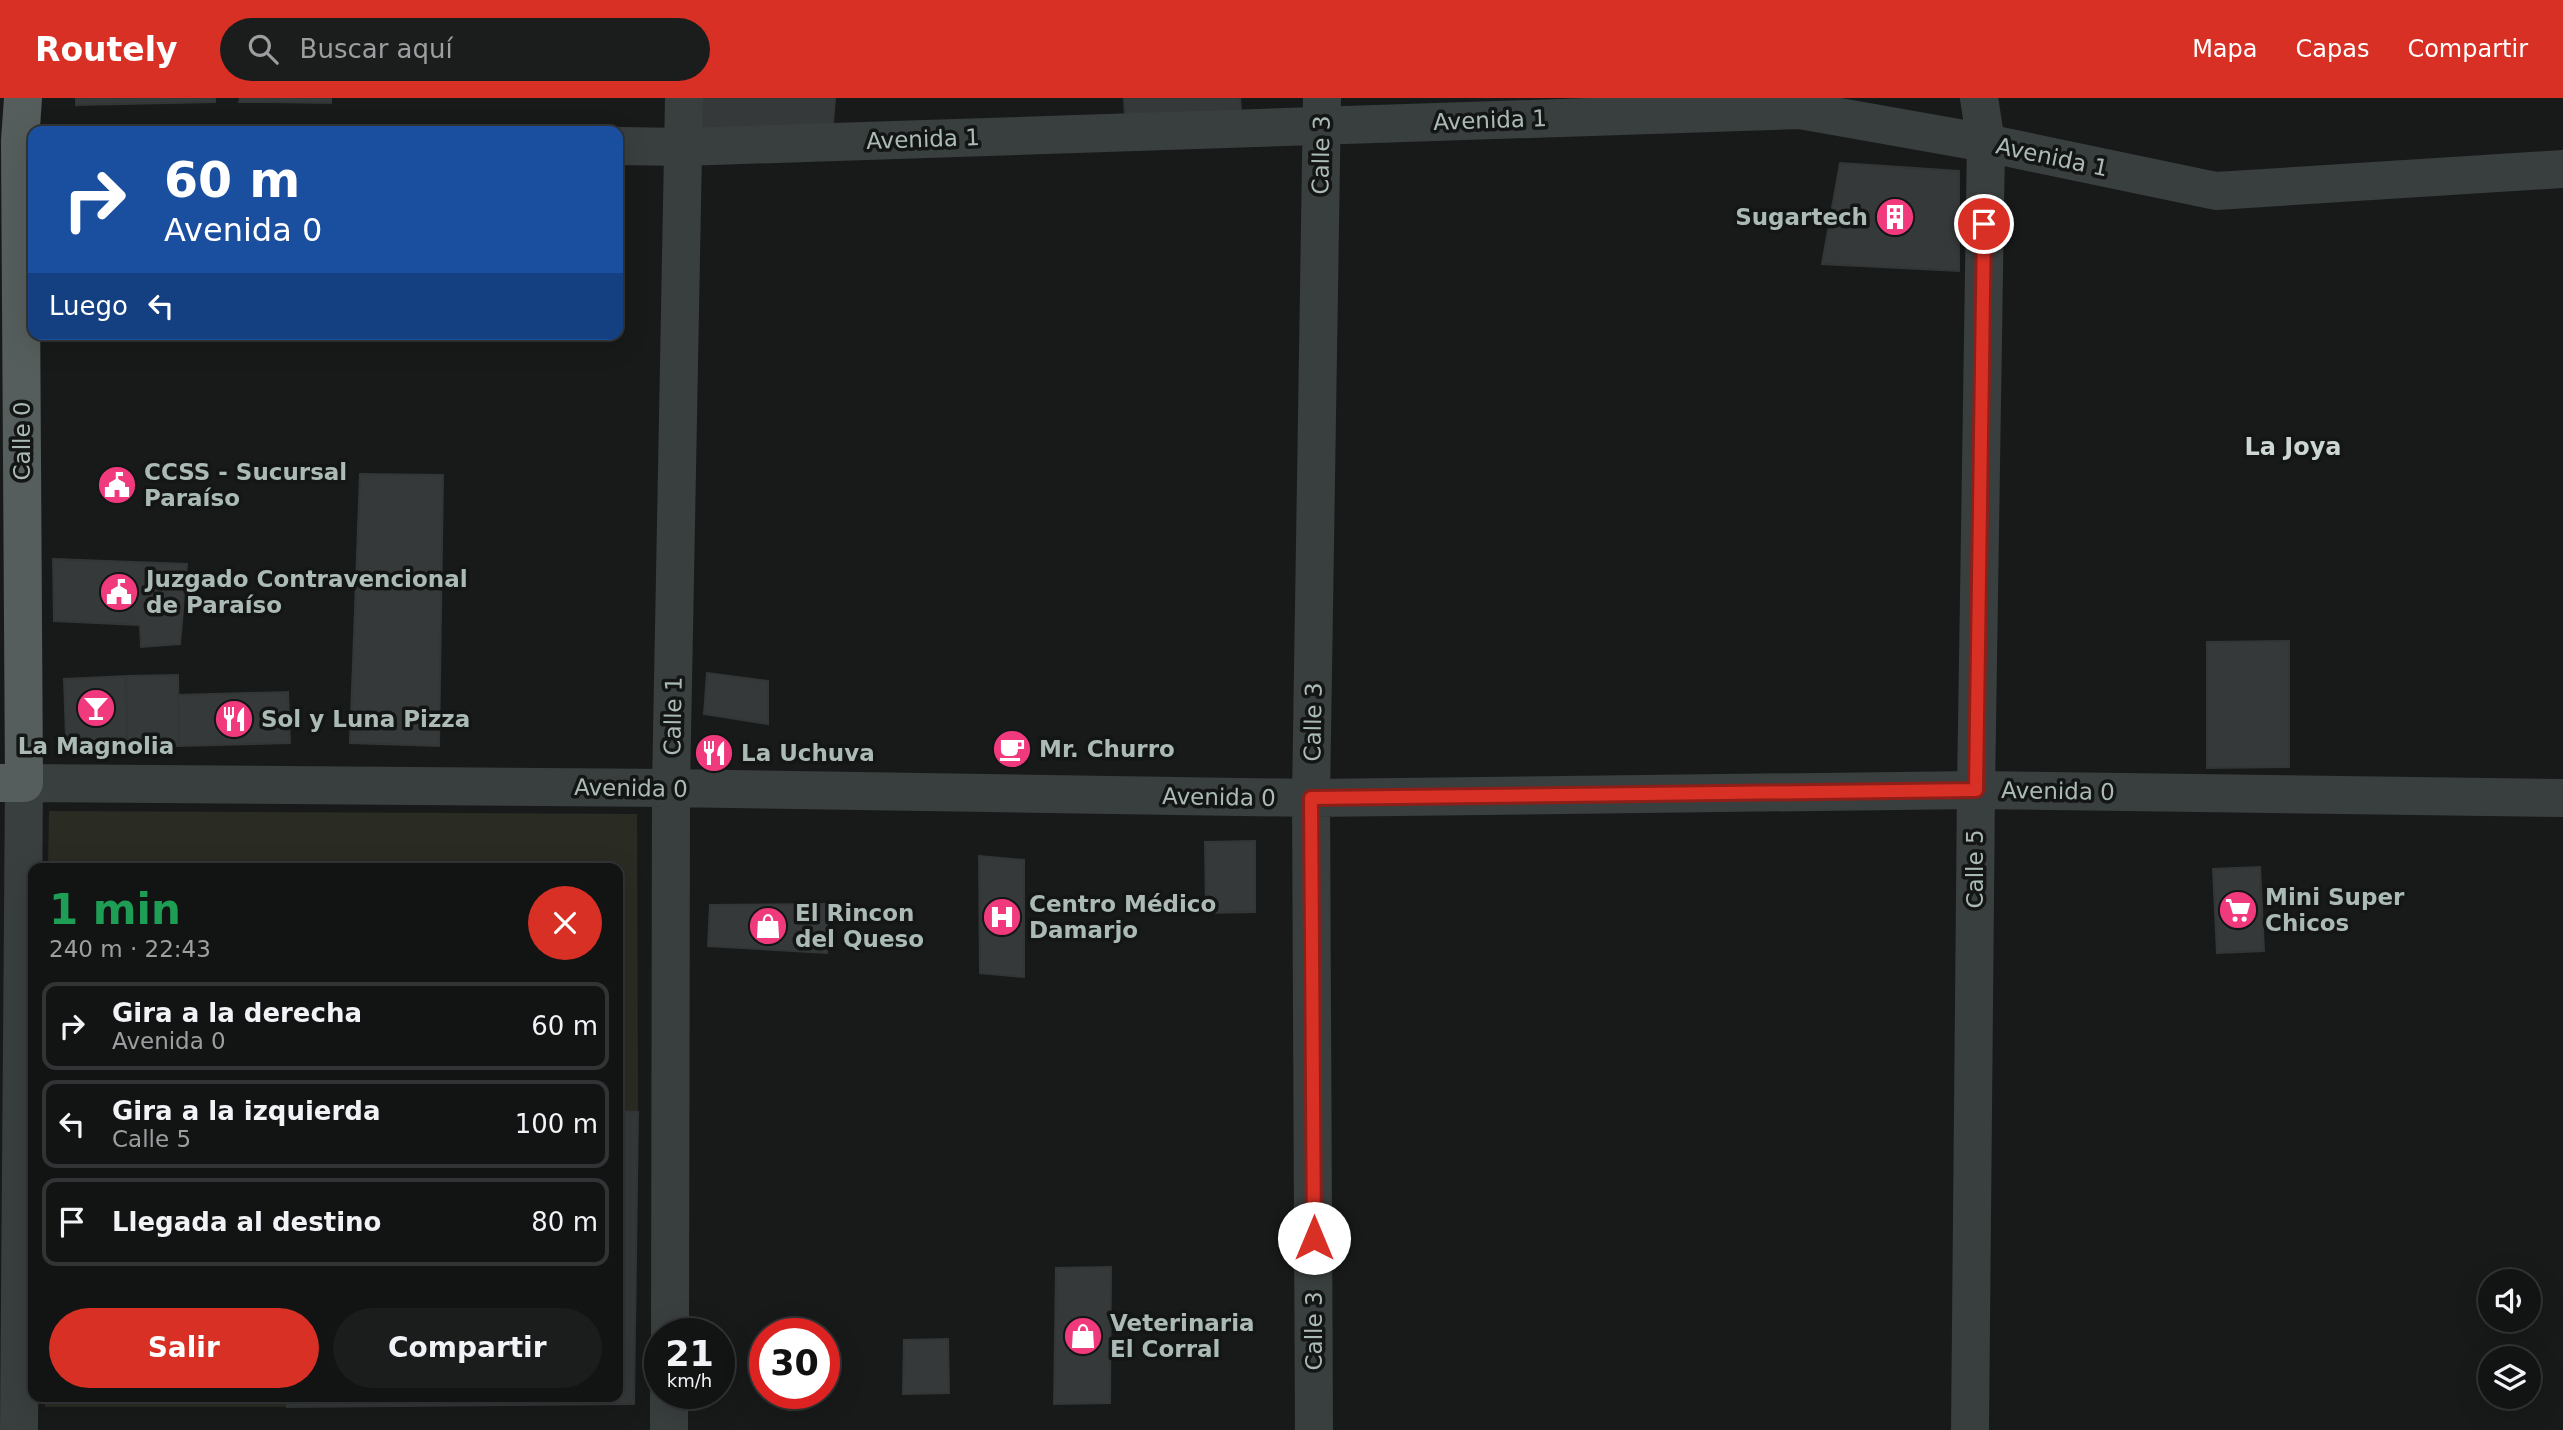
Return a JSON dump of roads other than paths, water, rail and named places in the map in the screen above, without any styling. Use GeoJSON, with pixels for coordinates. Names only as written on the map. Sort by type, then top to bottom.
{"type":"FeatureCollection","features":[{"type":"Feature","properties":{"kind":"main road","name":"Calle 0"},"geometry":{"type":"LineString","coordinates":[[12,783],[18,141],[23,98]]}},
{"type":"Feature","properties":{"kind":"street","name":"Calle 1"},"geometry":{"type":"LineString","coordinates":[[670,1318],[671,788],[684,98]]}},
{"type":"Feature","properties":{"kind":"street","name":"Calle 5"},"geometry":{"type":"LineString","coordinates":[[1970,1430],[1986,143],[1979,98]]}},
{"type":"Feature","properties":{"kind":"street","name":"Avenida 1"},"geometry":{"type":"LineString","coordinates":[[623,146],[683,147],[1322,112],[1800,110],[1986,143],[2216,191],[2563,169]]}},
{"type":"Feature","properties":{"kind":"street","name":"Calle 3"},"geometry":{"type":"LineString","coordinates":[[1314,1430],[1311,798],[1322,112]]}},
{"type":"Feature","properties":{"kind":"street","name":"Avenida 0"},"geometry":{"type":"LineString","coordinates":[[12,783],[671,788],[1311,798],[1976,790],[2563,798]]}},
{"type":"Feature","properties":{"kind":"street"},"geometry":{"type":"LineString","coordinates":[[12,783],[19,1430]]}},
{"type":"Feature","properties":{"kind":"street"},"geometry":{"type":"LineString","coordinates":[[669,1409],[669,1430]]}},
{"type":"Feature","properties":{"kind":"place","name":"Sugartech"},"geometry":{"type":"Point","coordinates":[1895,217]}},
{"type":"Feature","properties":{"kind":"place","name":"CCSS - Sucursal Paraíso"},"geometry":{"type":"Point","coordinates":[117,485]}},
{"type":"Feature","properties":{"kind":"place","name":"Juzgado Contravencional de Paraíso"},"geometry":{"type":"Point","coordinates":[119,592]}},
{"type":"Feature","properties":{"kind":"place","name":"La Magnolia"},"geometry":{"type":"Point","coordinates":[96,708]}},
{"type":"Feature","properties":{"kind":"place","name":"Sol y Luna Pizza"},"geometry":{"type":"Point","coordinates":[234,719]}},
{"type":"Feature","properties":{"kind":"place","name":"Mr. Churro"},"geometry":{"type":"Point","coordinates":[1012,749]}},
{"type":"Feature","properties":{"kind":"place","name":"La Uchuva"},"geometry":{"type":"Point","coordinates":[714,753]}},
{"type":"Feature","properties":{"kind":"place","name":"Mini Super Chicos"},"geometry":{"type":"Point","coordinates":[2238,910]}},
{"type":"Feature","properties":{"kind":"place","name":"Centro Médico Damarjo"},"geometry":{"type":"Point","coordinates":[1002,917]}},
{"type":"Feature","properties":{"kind":"place","name":"El Rincon del Queso"},"geometry":{"type":"Point","coordinates":[768,926]}},
{"type":"Feature","properties":{"kind":"place","name":"Veterinaria El Corral"},"geometry":{"type":"Point","coordinates":[1083,1336]}},
{"type":"Feature","properties":{"kind":"district","name":"La Joya"},"geometry":{"type":"Point","coordinates":[2293,447]}}]}
